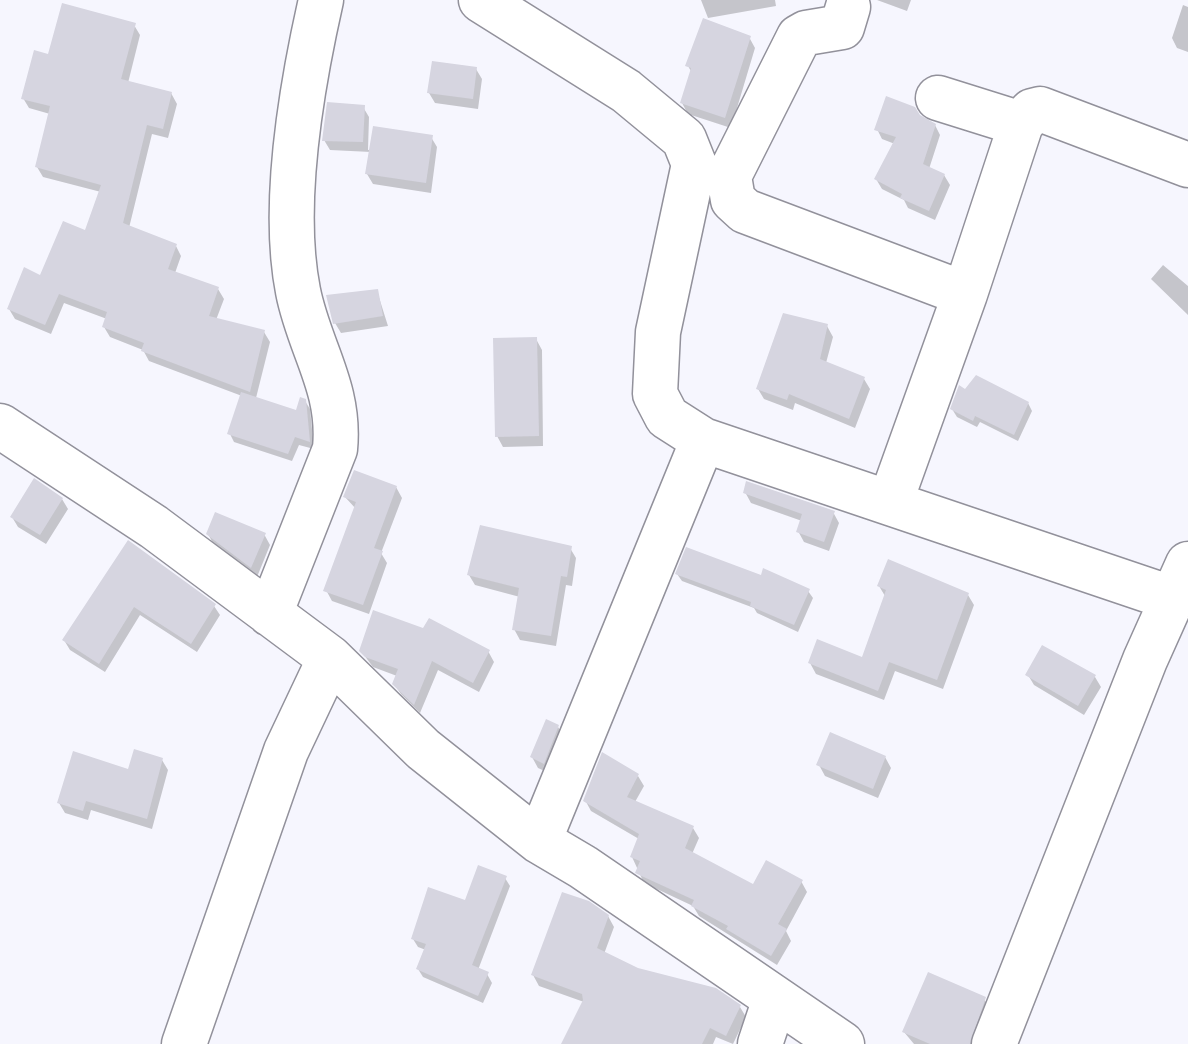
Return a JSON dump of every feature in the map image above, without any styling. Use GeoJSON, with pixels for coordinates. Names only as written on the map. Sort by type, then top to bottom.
{"type":"FeatureCollection","features":[{"type":"Feature","properties":{"kind":"street"},"geometry":{"type":"LineString","coordinates":[[270,614],[335,449],[338,423],[333,391],[297,289],[292,206],[307,60],[321,0]]}},
{"type":"Feature","properties":{"kind":"street"},"geometry":{"type":"LineString","coordinates":[[481,0],[626,91],[684,139],[694,164],[658,332],[655,394],[667,417],[703,440],[890,503],[1181,581],[1145,660],[994,1044]]}},
{"type":"Feature","properties":{"kind":"street"},"geometry":{"type":"LineString","coordinates":[[848,7],[842,27],[799,37],[729,176],[733,200],[745,211],[965,294]]}},
{"type":"Feature","properties":{"kind":"street"},"geometry":{"type":"LineString","coordinates":[[938,98],[1021,124]]}},
{"type":"Feature","properties":{"kind":"street"},"geometry":{"type":"LineString","coordinates":[[890,503],[965,294],[1021,124],[1034,110],[1040,109],[1188,165]]}},
{"type":"Feature","properties":{"kind":"street"},"geometry":{"type":"LineString","coordinates":[[0,426],[154,527],[330,658],[423,749],[539,841],[583,867],[842,1044]]}},
{"type":"Feature","properties":{"kind":"street"},"geometry":{"type":"LineString","coordinates":[[539,841],[703,440]]}},
{"type":"Feature","properties":{"kind":"street"},"geometry":{"type":"LineString","coordinates":[[184,1044],[286,751],[330,658]]}},
{"type":"Feature","properties":{"kind":"street"},"geometry":{"type":"LineString","coordinates":[[760,1044],[775,999]]}},
{"type":"Feature","properties":{"kind":"building"},"geometry":{"type":"Polygon","coordinates":[[[62,3],[136,23],[121,79],[172,92],[163,129],[147,125],[123,223],[177,244],[168,269],[219,287],[209,316],[265,330],[250,392],[141,351],[144,343],[102,327],[107,312],[59,294],[45,325],[7,309],[24,267],[40,275],[63,221],[85,230],[101,185],[35,167],[50,106],[21,99],[34,50],[48,54],[62,3]]]}},
{"type":"Feature","properties":{"kind":"building"},"geometry":{"type":"Polygon","coordinates":[[[703,18],[751,36],[725,118],[680,103],[691,68],[685,66],[703,18]]]}},
{"type":"Feature","properties":{"kind":"building"},"geometry":{"type":"Polygon","coordinates":[[[432,61],[477,67],[473,99],[427,93],[432,61]]]}},
{"type":"Feature","properties":{"kind":"building"},"geometry":{"type":"Polygon","coordinates":[[[886,96],[915,107],[920,115],[936,124],[923,164],[945,174],[929,211],[900,198],[902,194],[874,179],[896,137],[874,130],[886,96]]]}},
{"type":"Feature","properties":{"kind":"building"},"geometry":{"type":"Polygon","coordinates":[[[327,102],[365,105],[363,142],[322,141],[327,102]]]}},
{"type":"Feature","properties":{"kind":"building"},"geometry":{"type":"Polygon","coordinates":[[[373,126],[433,135],[426,183],[365,174],[373,126]]]}},
{"type":"Feature","properties":{"kind":"building"},"geometry":{"type":"Polygon","coordinates":[[[378,289],[383,316],[333,324],[326,295],[378,289]]]}},
{"type":"Feature","properties":{"kind":"building"},"geometry":{"type":"Polygon","coordinates":[[[783,313],[828,324],[820,359],[865,377],[849,419],[789,394],[787,400],[756,389],[783,313]]]}},
{"type":"Feature","properties":{"kind":"building"},"geometry":{"type":"Polygon","coordinates":[[[537,337],[539,436],[495,437],[493,338],[537,337]]]}},
{"type":"Feature","properties":{"kind":"building"},"geometry":{"type":"Polygon","coordinates":[[[976,375],[1029,402],[1014,435],[975,416],[973,421],[950,409],[959,385],[965,389],[976,375]]]}},
{"type":"Feature","properties":{"kind":"building"},"geometry":{"type":"Polygon","coordinates":[[[241,392],[296,410],[300,397],[306,399],[310,442],[295,437],[288,454],[227,434],[241,392]]]}},
{"type":"Feature","properties":{"kind":"building"},"geometry":{"type":"Polygon","coordinates":[[[354,470],[397,486],[374,548],[383,551],[363,605],[323,591],[356,502],[343,497],[354,470]]]}},
{"type":"Feature","properties":{"kind":"building"},"geometry":{"type":"Polygon","coordinates":[[[34,478],[63,498],[40,535],[10,517],[34,478]]]}},
{"type":"Feature","properties":{"kind":"building"},"geometry":{"type":"Polygon","coordinates":[[[746,481],[835,511],[824,542],[796,532],[802,514],[743,493],[746,481]]]}},
{"type":"Feature","properties":{"kind":"building"},"geometry":{"type":"Polygon","coordinates":[[[215,512],[266,533],[251,568],[206,534],[215,512]]]}},
{"type":"Feature","properties":{"kind":"building"},"geometry":{"type":"Polygon","coordinates":[[[480,525],[572,546],[567,577],[561,576],[551,636],[512,630],[519,588],[467,575],[480,525]]]}},
{"type":"Feature","properties":{"kind":"building"},"geometry":{"type":"Polygon","coordinates":[[[128,540],[216,604],[191,644],[134,607],[99,664],[62,640],[128,540]]]}},
{"type":"Feature","properties":{"kind":"building"},"geometry":{"type":"Polygon","coordinates":[[[686,547],[761,575],[763,568],[810,589],[794,625],[750,606],[751,602],[675,574],[686,547]]]}},
{"type":"Feature","properties":{"kind":"building"},"geometry":{"type":"Polygon","coordinates":[[[888,559],[969,593],[937,680],[889,662],[878,691],[808,663],[817,639],[862,657],[886,590],[877,586],[888,559]]]}},
{"type":"Feature","properties":{"kind":"building"},"geometry":{"type":"Polygon","coordinates":[[[373,610],[423,628],[429,618],[490,650],[473,683],[432,661],[414,705],[392,684],[398,669],[365,657],[359,651],[373,610]]]}},
{"type":"Feature","properties":{"kind":"building"},"geometry":{"type":"Polygon","coordinates":[[[1042,645],[1096,675],[1078,706],[1025,675],[1042,645]]]}},
{"type":"Feature","properties":{"kind":"building"},"geometry":{"type":"Polygon","coordinates":[[[546,719],[559,725],[544,764],[530,757],[546,719]]]}},
{"type":"Feature","properties":{"kind":"building"},"geometry":{"type":"Polygon","coordinates":[[[830,732],[886,756],[873,789],[816,765],[830,732]]]}},
{"type":"Feature","properties":{"kind":"building"},"geometry":{"type":"Polygon","coordinates":[[[134,749],[163,758],[147,819],[86,801],[83,811],[57,803],[73,751],[128,769],[134,749]]]}},
{"type":"Feature","properties":{"kind":"building"},"geometry":{"type":"Polygon","coordinates":[[[602,752],[639,774],[627,797],[694,826],[685,848],[753,884],[766,860],[803,880],[778,924],[787,929],[771,956],[726,929],[728,926],[691,906],[694,900],[635,873],[640,861],[630,857],[639,834],[583,801],[602,752]]]}},
{"type":"Feature","properties":{"kind":"building"},"geometry":{"type":"Polygon","coordinates":[[[478,865],[507,876],[472,965],[489,972],[478,996],[416,969],[426,944],[411,939],[428,887],[465,900],[478,865]]]}},
{"type":"Feature","properties":{"kind":"building"},"geometry":{"type":"Polygon","coordinates":[[[562,892],[589,901],[609,915],[597,948],[638,968],[716,988],[741,1005],[726,1036],[710,1028],[702,1044],[561,1044],[583,1000],[582,994],[531,975],[562,892]]]}},
{"type":"Feature","properties":{"kind":"building"},"geometry":{"type":"Polygon","coordinates":[[[928,972],[986,997],[970,1044],[930,1044],[902,1032],[928,972]]]}}]}
